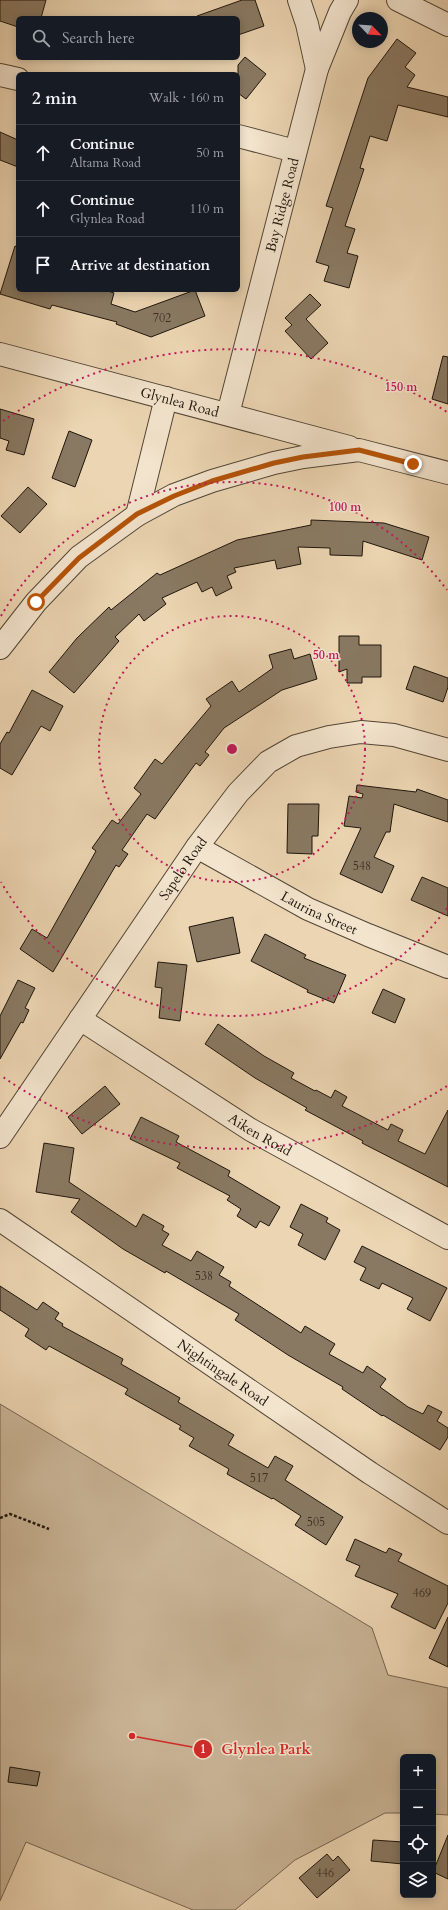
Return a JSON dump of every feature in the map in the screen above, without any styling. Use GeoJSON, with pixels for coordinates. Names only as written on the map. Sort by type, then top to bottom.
{"type":"FeatureCollection","features":[{"type":"Feature","properties":{"kind":"street"},"geometry":{"type":"LineString","coordinates":[[299,0],[307,24],[317,69]]}},
{"type":"Feature","properties":{"kind":"street","name":"Bay Ridge Road"},"geometry":{"type":"LineString","coordinates":[[228,414],[317,69],[340,12],[347,0]]}},
{"type":"Feature","properties":{"kind":"street"},"geometry":{"type":"LineString","coordinates":[[398,0],[448,25]]}},
{"type":"Feature","properties":{"kind":"street"},"geometry":{"type":"LineString","coordinates":[[0,75],[16,79]]}},
{"type":"Feature","properties":{"kind":"street"},"geometry":{"type":"LineString","coordinates":[[240,137],[295,151]]}},
{"type":"Feature","properties":{"kind":"street","name":"Glynlea Road"},"geometry":{"type":"LineString","coordinates":[[0,354],[448,473]]}},
{"type":"Feature","properties":{"kind":"street"},"geometry":{"type":"LineString","coordinates":[[137,514],[166,398]]}},
{"type":"Feature","properties":{"kind":"street","name":"Glynlea Road"},"geometry":{"type":"LineString","coordinates":[[0,648],[36,602],[79,558],[137,514],[174,496],[212,481],[274,463],[303,457],[359,450]]}},
{"type":"Feature","properties":{"kind":"street","name":"Sapelo Road"},"geometry":{"type":"LineString","coordinates":[[0,1137],[197,847],[238,793],[268,762],[296,746],[329,737],[361,732],[394,735],[448,750]]}},
{"type":"Feature","properties":{"kind":"street","name":"Laurina Street"},"geometry":{"type":"LineString","coordinates":[[197,847],[308,908],[368,935],[448,967]]}},
{"type":"Feature","properties":{"kind":"street","name":"Aiken Road"},"geometry":{"type":"LineString","coordinates":[[80,1019],[251,1130],[448,1238]]}},
{"type":"Feature","properties":{"kind":"street","name":"Nightingale Road"},"geometry":{"type":"LineString","coordinates":[[0,1220],[370,1473],[448,1523]]}},
{"type":"Feature","properties":{"kind":"path"},"geometry":{"type":"LineString","coordinates":[[0,1518],[10,1514],[49,1529]]}},
{"type":"Feature","properties":{"kind":"shaded area"},"geometry":{"type":"Polygon","coordinates":[[[0,1404],[372,1628],[388,1675],[448,1688],[448,1815],[436,1814],[436,1754],[400,1754],[400,1813],[385,1813],[295,1860],[235,1910],[193,1910],[26,1842],[0,1901],[0,1404]]]}},
{"type":"Feature","properties":{"kind":"building"},"geometry":{"type":"Polygon","coordinates":[[[0,0],[46,0],[42,16],[16,16],[16,26],[0,21],[0,0]]]}},
{"type":"Feature","properties":{"kind":"building"},"geometry":{"type":"Polygon","coordinates":[[[242,0],[255,0],[264,26],[240,34],[240,16],[197,16],[242,0]]]}},
{"type":"Feature","properties":{"kind":"building"},"geometry":{"type":"Polygon","coordinates":[[[397,39],[416,53],[405,67],[415,75],[407,87],[448,97],[448,117],[398,105],[387,141],[370,136],[360,168],[364,169],[345,226],[355,229],[347,253],[358,256],[349,288],[324,281],[329,266],[316,262],[333,208],[326,206],[368,78],[397,39]]]}},
{"type":"Feature","properties":{"kind":"building"},"geometry":{"type":"Polygon","coordinates":[[[245,57],[266,74],[246,99],[240,94],[240,72],[238,72],[238,65],[245,57]]]}},
{"type":"Feature","properties":{"kind":"building"},"geometry":{"type":"Polygon","coordinates":[[[0,132],[16,139],[16,166],[0,160],[0,132]]]}},
{"type":"Feature","properties":{"kind":"building"},"geometry":{"type":"Polygon","coordinates":[[[15,246],[16,292],[111,292],[114,293],[111,304],[135,312],[190,292],[196,292],[205,316],[151,337],[116,324],[117,322],[52,305],[50,309],[0,294],[15,246]]]}},
{"type":"Feature","properties":{"kind":"building"},"geometry":{"type":"Polygon","coordinates":[[[310,294],[321,305],[306,319],[328,343],[311,359],[285,331],[292,325],[285,318],[310,294]]]}},
{"type":"Feature","properties":{"kind":"building"},"geometry":{"type":"Polygon","coordinates":[[[443,356],[448,357],[448,404],[432,399],[443,356]]]}},
{"type":"Feature","properties":{"kind":"building"},"geometry":{"type":"Polygon","coordinates":[[[0,409],[34,419],[24,455],[6,450],[9,441],[0,438],[0,409]]]}},
{"type":"Feature","properties":{"kind":"building"},"geometry":{"type":"Polygon","coordinates":[[[69,431],[92,440],[75,487],[52,478],[69,431]]]}},
{"type":"Feature","properties":{"kind":"building"},"geometry":{"type":"Polygon","coordinates":[[[28,487],[47,504],[20,533],[1,516],[28,487]]]}},
{"type":"Feature","properties":{"kind":"building"},"geometry":{"type":"Polygon","coordinates":[[[311,520],[384,523],[429,537],[422,560],[363,541],[362,556],[330,555],[330,548],[298,547],[301,564],[277,569],[275,560],[234,568],[236,572],[227,576],[232,588],[216,596],[212,587],[202,592],[197,582],[162,598],[166,604],[144,621],[139,614],[115,637],[119,641],[74,693],[49,672],[77,638],[109,607],[111,610],[157,573],[160,575],[237,540],[311,525],[311,520]]]}},
{"type":"Feature","properties":{"kind":"building"},"geometry":{"type":"Polygon","coordinates":[[[339,636],[359,636],[359,645],[381,645],[381,677],[362,677],[362,683],[347,683],[347,669],[339,672],[339,636]]]}},
{"type":"Feature","properties":{"kind":"building"},"geometry":{"type":"Polygon","coordinates":[[[291,649],[294,659],[310,654],[317,679],[282,690],[224,728],[205,752],[209,755],[200,766],[196,763],[155,819],[147,814],[122,850],[128,854],[119,867],[116,865],[53,972],[20,949],[32,929],[47,938],[96,851],[92,848],[112,820],[118,824],[141,794],[134,788],[155,759],[162,764],[211,706],[206,699],[232,681],[239,692],[273,668],[269,655],[291,649]]]}},
{"type":"Feature","properties":{"kind":"building"},"geometry":{"type":"Polygon","coordinates":[[[414,666],[448,678],[448,687],[443,702],[406,689],[414,666]]]}},
{"type":"Feature","properties":{"kind":"building"},"geometry":{"type":"Polygon","coordinates":[[[32,690],[63,706],[50,731],[41,726],[12,775],[0,768],[0,744],[7,732],[9,733],[32,690]]]}},
{"type":"Feature","properties":{"kind":"building"},"geometry":{"type":"Polygon","coordinates":[[[357,785],[416,792],[417,789],[448,800],[448,822],[394,804],[390,832],[386,832],[374,857],[394,866],[382,893],[340,874],[361,828],[344,826],[349,796],[362,798],[363,794],[356,792],[357,785]]]}},
{"type":"Feature","properties":{"kind":"building"},"geometry":{"type":"Polygon","coordinates":[[[288,804],[319,804],[318,836],[312,836],[312,854],[287,853],[288,804]]]}},
{"type":"Feature","properties":{"kind":"building"},"geometry":{"type":"Polygon","coordinates":[[[422,877],[448,888],[448,916],[411,900],[422,877]]]}},
{"type":"Feature","properties":{"kind":"building"},"geometry":{"type":"Polygon","coordinates":[[[233,917],[240,953],[197,962],[189,927],[233,917]]]}},
{"type":"Feature","properties":{"kind":"building"},"geometry":{"type":"Polygon","coordinates":[[[265,934],[306,955],[304,958],[346,975],[334,1003],[307,992],[308,990],[251,961],[265,934]]]}},
{"type":"Feature","properties":{"kind":"building"},"geometry":{"type":"Polygon","coordinates":[[[158,962],[187,965],[180,1021],[159,1018],[162,988],[155,987],[158,962]]]}},
{"type":"Feature","properties":{"kind":"building"},"geometry":{"type":"Polygon","coordinates":[[[18,980],[35,988],[25,1008],[29,1010],[23,1023],[21,1022],[0,1059],[0,1016],[18,980]]]}},
{"type":"Feature","properties":{"kind":"building"},"geometry":{"type":"Polygon","coordinates":[[[383,989],[405,999],[395,1023],[372,1013],[383,989]]]}},
{"type":"Feature","properties":{"kind":"building"},"geometry":{"type":"Polygon","coordinates":[[[218,1024],[264,1056],[294,1073],[291,1078],[331,1098],[335,1090],[347,1097],[342,1106],[388,1130],[391,1124],[403,1130],[398,1141],[425,1154],[448,1110],[448,1187],[362,1143],[363,1141],[305,1110],[307,1108],[255,1078],[205,1044],[218,1024]]]}},
{"type":"Feature","properties":{"kind":"building"},"geometry":{"type":"Polygon","coordinates":[[[105,1086],[120,1104],[82,1134],[68,1117],[105,1086]]]}},
{"type":"Feature","properties":{"kind":"building"},"geometry":{"type":"Polygon","coordinates":[[[141,1117],[179,1136],[176,1142],[230,1171],[228,1176],[280,1207],[269,1226],[260,1221],[256,1228],[237,1216],[241,1209],[227,1200],[230,1196],[177,1168],[180,1163],[130,1139],[141,1117]]]}},
{"type":"Feature","properties":{"kind":"building"},"geometry":{"type":"Polygon","coordinates":[[[44,1143],[74,1148],[69,1182],[136,1227],[143,1214],[164,1226],[162,1230],[169,1234],[162,1245],[191,1261],[197,1251],[224,1267],[219,1275],[231,1282],[229,1286],[301,1333],[305,1326],[335,1344],[329,1354],[363,1373],[367,1366],[386,1379],[380,1387],[408,1407],[423,1414],[428,1405],[442,1412],[437,1421],[448,1428],[448,1437],[440,1450],[383,1415],[382,1416],[342,1389],[343,1387],[288,1355],[235,1320],[239,1314],[166,1271],[165,1273],[123,1249],[71,1212],[80,1199],[36,1192],[44,1143]]]}},
{"type":"Feature","properties":{"kind":"building"},"geometry":{"type":"Polygon","coordinates":[[[301,1204],[328,1218],[326,1222],[340,1230],[325,1260],[298,1245],[303,1234],[290,1227],[301,1204]]]}},
{"type":"Feature","properties":{"kind":"building"},"geometry":{"type":"Polygon","coordinates":[[[362,1246],[447,1288],[430,1321],[407,1309],[413,1298],[382,1283],[379,1289],[360,1280],[366,1268],[354,1262],[362,1246]]]}},
{"type":"Feature","properties":{"kind":"building"},"geometry":{"type":"Polygon","coordinates":[[[0,1286],[37,1310],[43,1302],[59,1313],[55,1319],[63,1324],[62,1326],[123,1359],[121,1364],[180,1398],[178,1402],[234,1435],[228,1445],[268,1468],[275,1456],[293,1466],[285,1480],[343,1517],[326,1545],[295,1525],[301,1516],[273,1498],[272,1499],[227,1474],[229,1469],[189,1446],[194,1438],[179,1429],[181,1426],[125,1394],[128,1389],[49,1346],[46,1350],[25,1336],[29,1329],[0,1310],[0,1286]]]}},
{"type":"Feature","properties":{"kind":"building"},"geometry":{"type":"Polygon","coordinates":[[[355,1539],[386,1553],[389,1548],[402,1554],[398,1561],[448,1586],[448,1603],[435,1629],[391,1607],[398,1594],[355,1576],[360,1566],[346,1560],[355,1539]]]}},
{"type":"Feature","properties":{"kind":"building"},"geometry":{"type":"Polygon","coordinates":[[[448,1617],[448,1667],[429,1658],[448,1617]]]}},
{"type":"Feature","properties":{"kind":"building"},"geometry":{"type":"Polygon","coordinates":[[[10,1767],[40,1772],[37,1786],[8,1782],[10,1767]]]}},
{"type":"Feature","properties":{"kind":"building"},"geometry":{"type":"Polygon","coordinates":[[[448,1835],[448,1879],[436,1873],[436,1865],[448,1835]]]}},
{"type":"Feature","properties":{"kind":"building"},"geometry":{"type":"Polygon","coordinates":[[[373,1840],[400,1842],[400,1864],[371,1861],[373,1840]]]}},
{"type":"Feature","properties":{"kind":"building"},"geometry":{"type":"Polygon","coordinates":[[[327,1854],[333,1861],[338,1856],[350,1870],[317,1898],[299,1878],[327,1854]]]}},
{"type":"Feature","properties":{"kind":"place","name":"Glynlea Park"},"geometry":{"type":"Point","coordinates":[132,1736]}},
{"type":"Feature","properties":{"kind":"route"},"geometry":{"type":"LineString","coordinates":[[36,602],[79,558],[137,514],[174,496],[212,481],[274,463],[303,457],[359,450],[413,464]]}}]}
